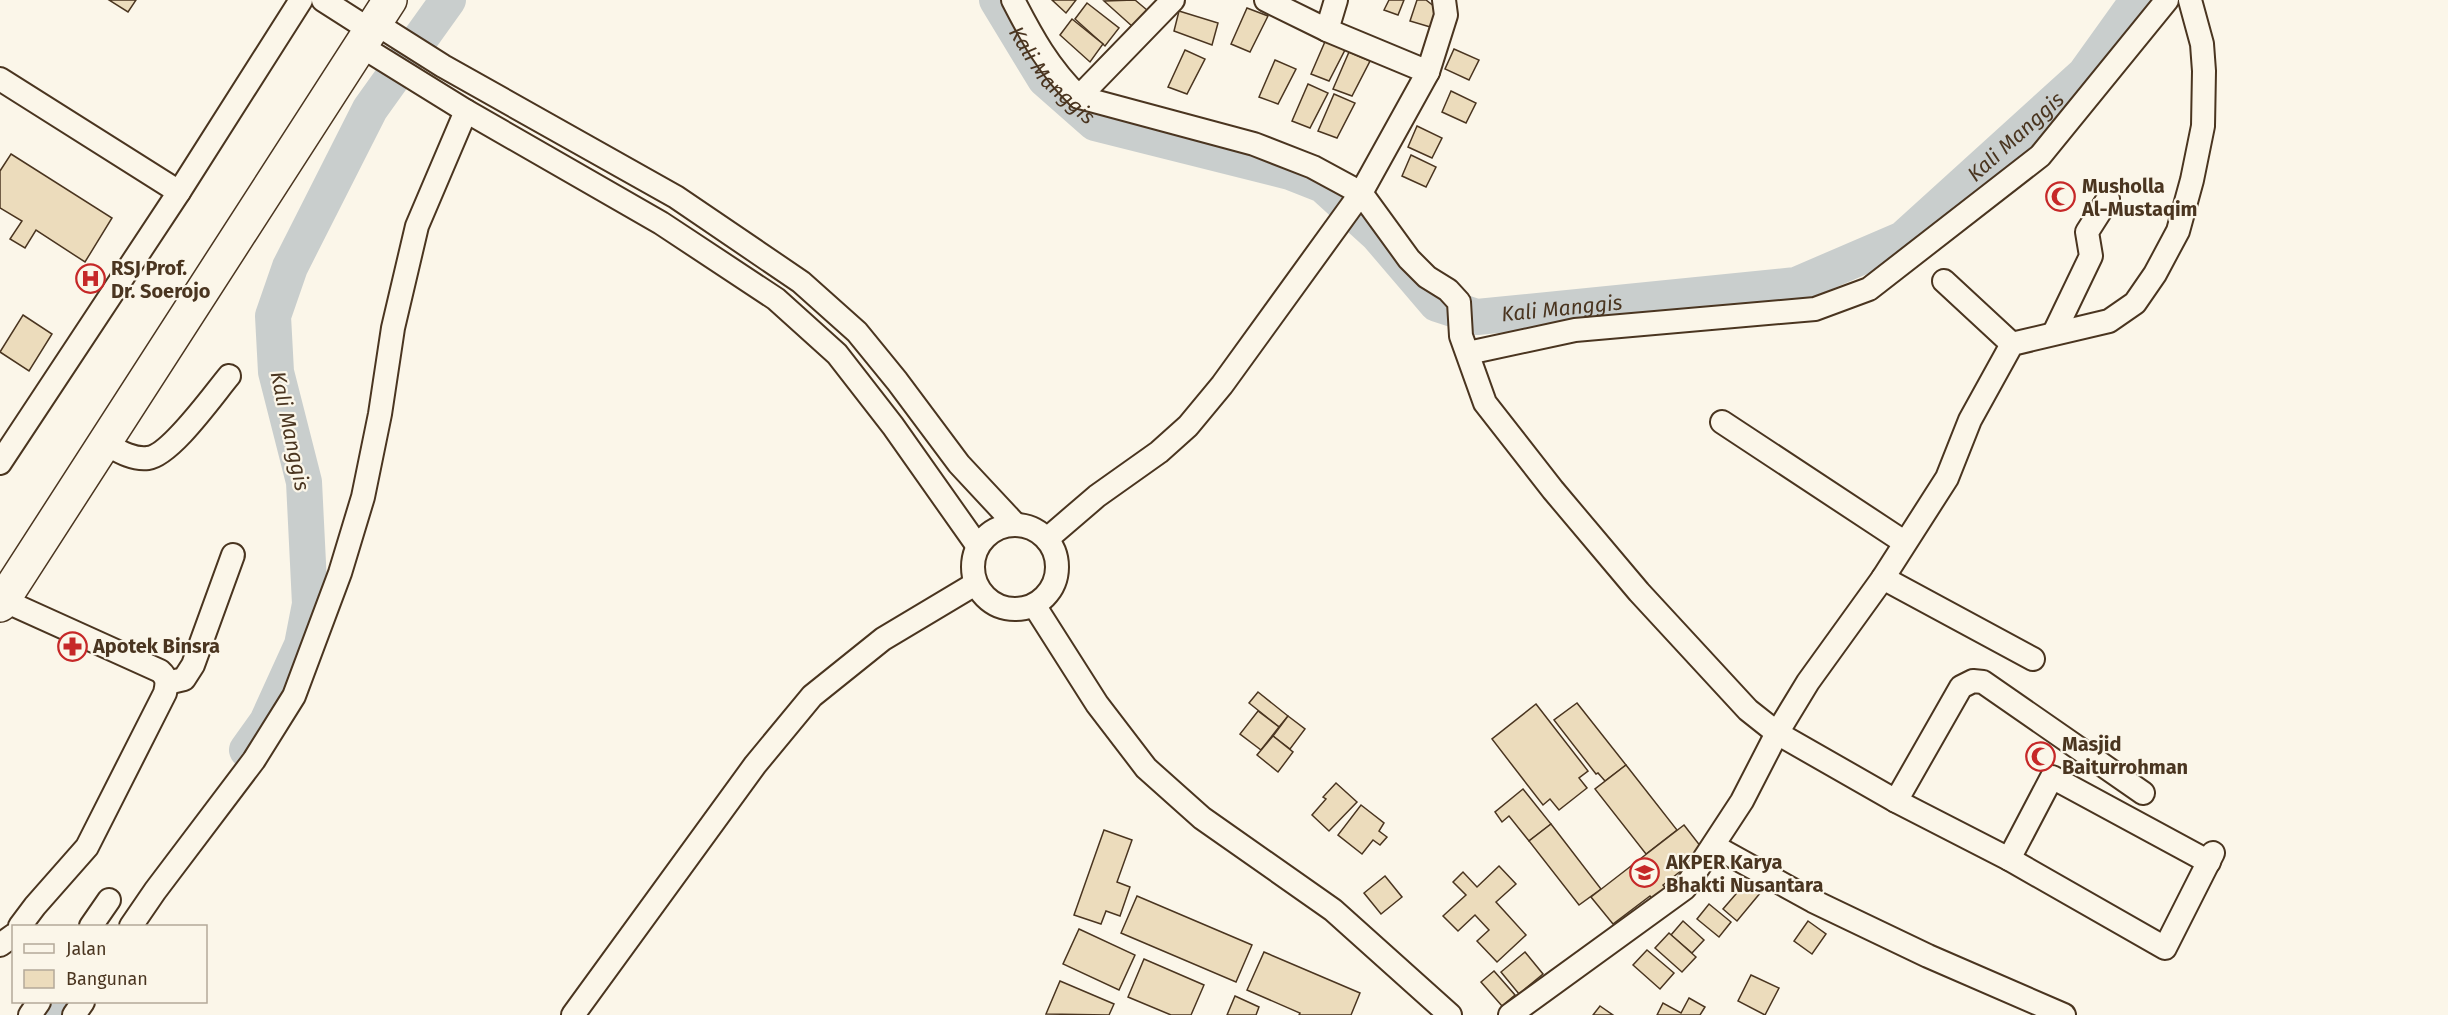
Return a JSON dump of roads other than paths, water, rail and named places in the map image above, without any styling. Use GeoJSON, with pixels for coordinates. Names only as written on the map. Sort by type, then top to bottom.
{"type":"FeatureCollection","features":[{"type":"Feature","properties":{"kind":"highway"},"geometry":{"type":"LineString","coordinates":[[2,603],[104,443],[381,34]]}},
{"type":"Feature","properties":{"kind":"street"},"geometry":{"type":"LineString","coordinates":[[0,463],[179,192],[301,0]]}},
{"type":"Feature","properties":{"kind":"street"},"geometry":{"type":"LineString","coordinates":[[323,0],[381,34],[574,138],[676,197],[809,289],[857,332],[959,464],[1015,524]]}},
{"type":"Feature","properties":{"kind":"street"},"geometry":{"type":"LineString","coordinates":[[1013,0],[1039,50],[1059,77],[1079,97],[1254,144],[1313,167],[1360,196],[1409,259],[1427,277],[1448,290],[1459,302],[1465,345],[1485,402],[1553,490],[1639,592],[1748,710],[1777,733],[1896,801],[2009,859],[2165,948],[2211,857],[2052,777],[2009,859]]}},
{"type":"Feature","properties":{"kind":"street"},"geometry":{"type":"LineString","coordinates":[[1266,0],[1327,30],[1428,72]]}},
{"type":"Feature","properties":{"kind":"street"},"geometry":{"type":"LineString","coordinates":[[1327,30],[1336,0]]}},
{"type":"Feature","properties":{"kind":"street"},"geometry":{"type":"LineString","coordinates":[[1047,539],[1097,496],[1159,452],[1188,426],[1222,385],[1360,196],[1428,72],[1446,15],[1444,0]]}},
{"type":"Feature","properties":{"kind":"street"},"geometry":{"type":"LineString","coordinates":[[1465,345],[1575,330],[1815,309],[1869,289],[2040,156],[2167,0]]}},
{"type":"Feature","properties":{"kind":"street"},"geometry":{"type":"LineString","coordinates":[[1510,1015],[1685,888],[1742,801],[1777,733],[1808,682],[1883,578],[1947,478],[1970,420],[2012,344],[2109,321],[2135,303],[2155,274],[2178,231],[2193,180],[2203,126],[2202,44],[2190,0]]}},
{"type":"Feature","properties":{"kind":"street"},"geometry":{"type":"LineString","coordinates":[[1079,97],[1169,1]]}},
{"type":"Feature","properties":{"kind":"street"},"geometry":{"type":"LineString","coordinates":[[381,34],[424,85],[661,223],[776,299],[809,327],[837,354],[886,417],[977,545]]}},
{"type":"Feature","properties":{"kind":"street"},"geometry":{"type":"LineString","coordinates":[[0,79],[179,192]]}},
{"type":"Feature","properties":{"kind":"street"},"geometry":{"type":"LineString","coordinates":[[132,925],[155,891],[254,760],[294,696],[347,553],[363,496],[380,414],[393,328],[417,226],[466,111]]}},
{"type":"Feature","properties":{"kind":"street"},"geometry":{"type":"LineString","coordinates":[[564,165],[574,138]]}},
{"type":"Feature","properties":{"kind":"street"},"geometry":{"type":"LineString","coordinates":[[2054,333],[2091,256],[2087,232],[2108,199]]}},
{"type":"Feature","properties":{"kind":"street"},"geometry":{"type":"LineString","coordinates":[[1944,282],[2012,344]]}},
{"type":"Feature","properties":{"kind":"street"},"geometry":{"type":"LineString","coordinates":[[104,443],[131,456],[147,458],[158,454],[176,440],[229,376]]}},
{"type":"Feature","properties":{"kind":"street"},"geometry":{"type":"LineString","coordinates":[[1722,422],[1904,542]]}},
{"type":"Feature","properties":{"kind":"street"},"geometry":{"type":"LineString","coordinates":[[1015,524],[1027,526],[1047,539],[1054,550],[1057,575],[1045,598],[1021,609],[1007,609],[988,600],[975,584],[972,564],[977,545],[994,530],[1015,524]]}},
{"type":"Feature","properties":{"kind":"street"},"geometry":{"type":"LineString","coordinates":[[167,683],[184,679],[193,665],[233,555]]}},
{"type":"Feature","properties":{"kind":"street"},"geometry":{"type":"LineString","coordinates":[[1883,578],[2032,659]]}},
{"type":"Feature","properties":{"kind":"street"},"geometry":{"type":"LineString","coordinates":[[573,1015],[755,765],[812,696],[883,639],[975,584]]}},
{"type":"Feature","properties":{"kind":"street"},"geometry":{"type":"LineString","coordinates":[[2,603],[160,671],[167,683],[165,693],[87,847],[35,906],[21,925]]}},
{"type":"Feature","properties":{"kind":"street"},"geometry":{"type":"LineString","coordinates":[[1034,605],[1097,704],[1146,768],[1202,818],[1333,910],[1450,1015]]}},
{"type":"Feature","properties":{"kind":"street"},"geometry":{"type":"LineString","coordinates":[[1896,801],[1961,687],[1973,681],[1983,682],[2143,793]]}},
{"type":"Feature","properties":{"kind":"street"},"geometry":{"type":"LineString","coordinates":[[1714,846],[1813,901],[1928,956],[2064,1015]]}},
{"type":"Feature","properties":{"kind":"street"},"geometry":{"type":"LineString","coordinates":[[92,925],[109,900]]}},
{"type":"Feature","properties":{"kind":"waterway","name":"Kali Manggis"},"geometry":{"type":"LineString","coordinates":[[247,750],[267,722],[302,645],[310,604],[304,482],[276,372],[273,316],[290,267],[370,109],[448,0]]}},
{"type":"Feature","properties":{"kind":"waterway","name":"Kali Manggis"},"geometry":{"type":"LineString","coordinates":[[997,0],[1045,79],[1095,123],[1290,172],[1323,185],[1378,235],[1437,304],[1477,317],[1796,285],[1903,239],[2085,74],[2138,0]]}},
{"type":"Feature","properties":{"kind":"waterway","name":"Kali Manggis"},"geometry":{"type":"LineString","coordinates":[[56,1015],[65,1003]]}},
{"type":"Feature","properties":{"kind":"place","name":"Musholla Al-Mustaqim"},"geometry":{"type":"Point","coordinates":[2061,197]}},
{"type":"Feature","properties":{"kind":"place","name":"RSJ Prof. Dr. Soerojo"},"geometry":{"type":"Point","coordinates":[90,279]}},
{"type":"Feature","properties":{"kind":"place","name":"Apotek Binsra"},"geometry":{"type":"Point","coordinates":[72,646]}},
{"type":"Feature","properties":{"kind":"place","name":"Masjid Baiturrohman"},"geometry":{"type":"Point","coordinates":[2041,756]}},
{"type":"Feature","properties":{"kind":"place","name":"AKPER Karya Bhakti Nusantara"},"geometry":{"type":"Point","coordinates":[1645,873]}}]}
